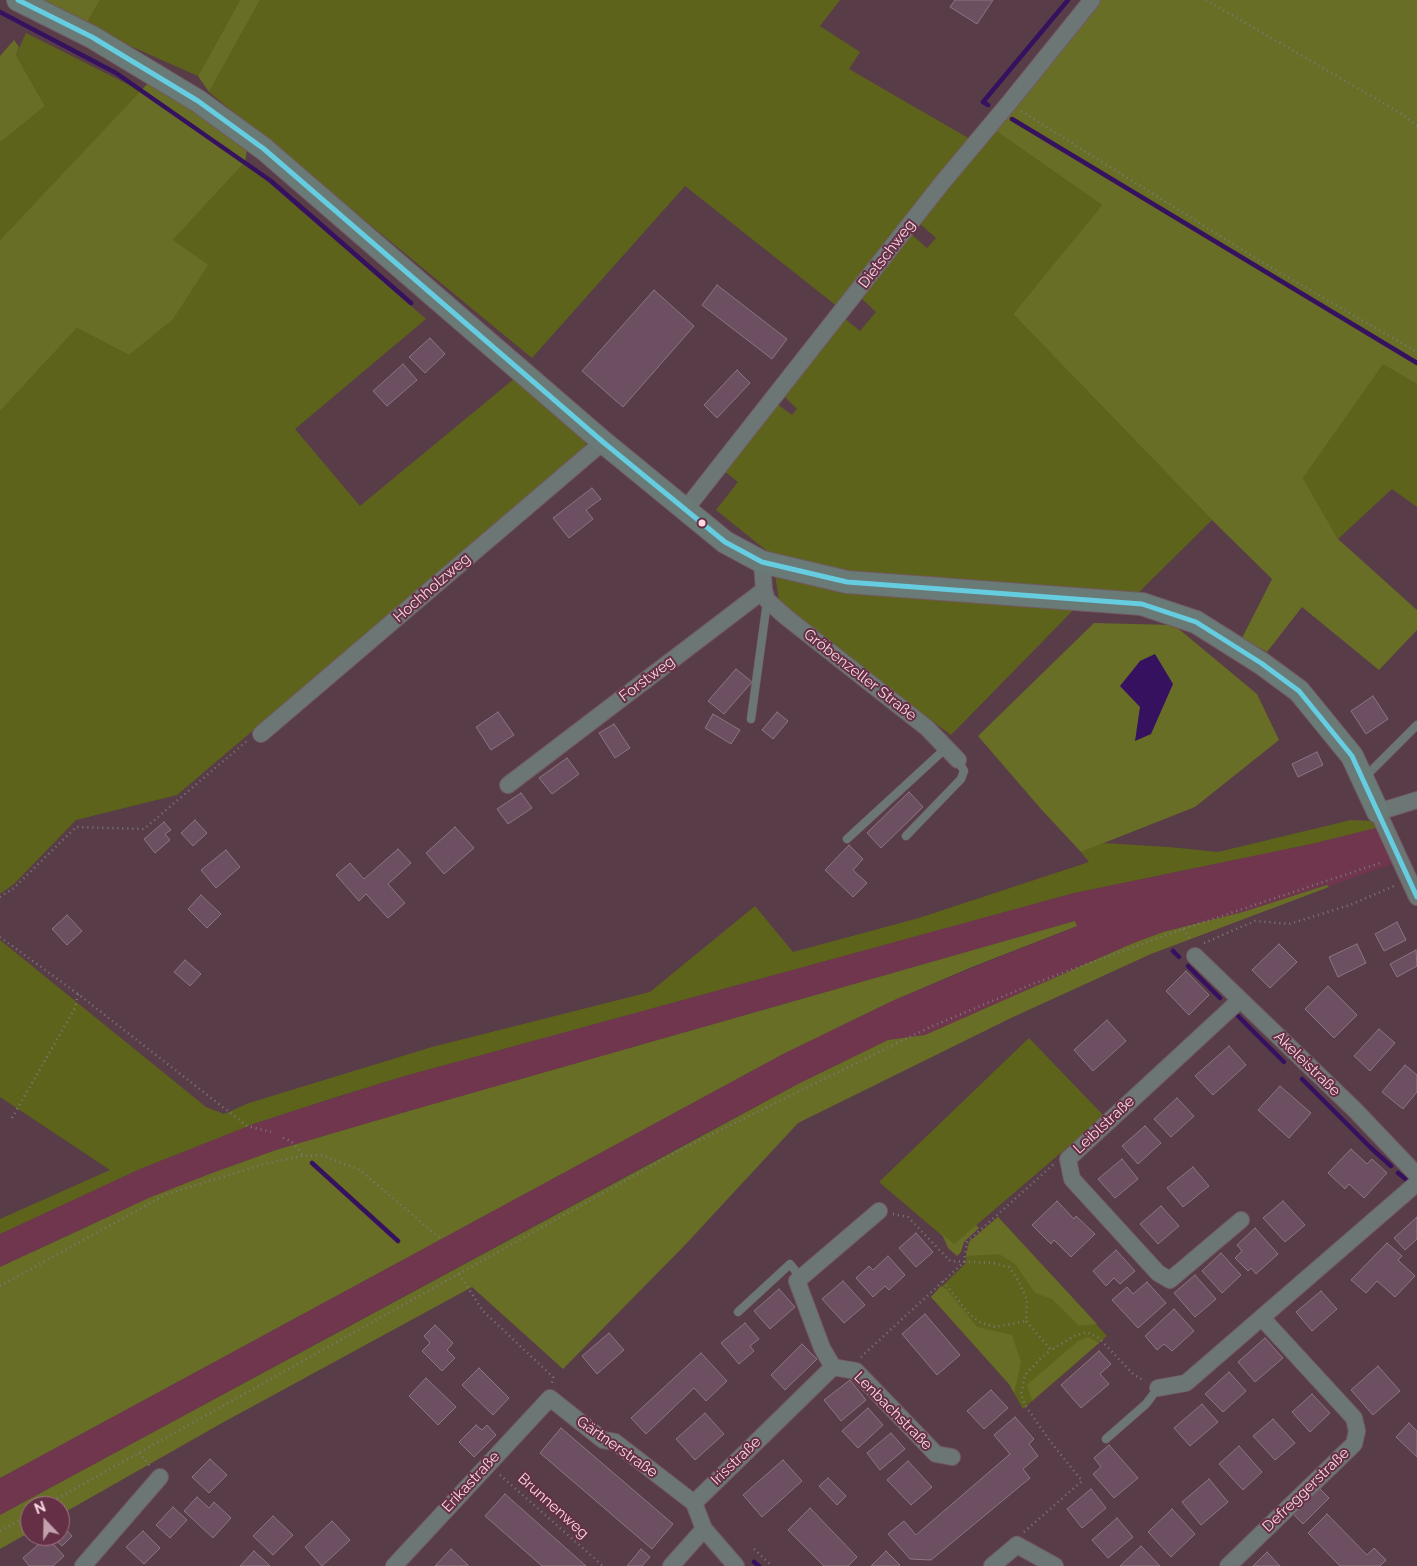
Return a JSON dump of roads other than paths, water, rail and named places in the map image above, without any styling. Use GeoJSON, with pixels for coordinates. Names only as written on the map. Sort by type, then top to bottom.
{"type":"FeatureCollection","features":[{"type":"Feature","properties":{"kind":"street"},"geometry":{"type":"LineString","coordinates":[[18,0],[92,37],[182,91],[264,149],[603,442],[725,542],[762,562],[847,582],[1142,604],[1196,622],[1261,663],[1299,691],[1352,756],[1411,878],[1417,897]]}},
{"type":"Feature","properties":{"kind":"street","name":"Dietschweg"},"geometry":{"type":"LineString","coordinates":[[685,510],[942,183],[1092,0]]}},
{"type":"Feature","properties":{"kind":"street","name":"Hochholzweg"},"geometry":{"type":"LineString","coordinates":[[261,734],[603,442]]}},
{"type":"Feature","properties":{"kind":"street"},"geometry":{"type":"LineString","coordinates":[[762,562],[766,595]]}},
{"type":"Feature","properties":{"kind":"street","name":"Gröbenzeller Straße"},"geometry":{"type":"LineString","coordinates":[[766,595],[786,617],[927,728],[958,760]]}},
{"type":"Feature","properties":{"kind":"street","name":"Forstweg"},"geometry":{"type":"LineString","coordinates":[[508,785],[766,595]]}},
{"type":"Feature","properties":{"kind":"street"},"geometry":{"type":"LineString","coordinates":[[1378,812],[1417,800]]}},
{"type":"Feature","properties":{"kind":"street","name":"Akeleistraße"},"geometry":{"type":"LineString","coordinates":[[1195,951],[1240,1000],[1355,1110],[1417,1175]]}},
{"type":"Feature","properties":{"kind":"street","name":"Leiblstraße"},"geometry":{"type":"LineString","coordinates":[[1240,1000],[1068,1159],[1072,1179],[1158,1273],[1170,1280],[1241,1220]]}},
{"type":"Feature","properties":{"kind":"street"},"geometry":{"type":"LineString","coordinates":[[1158,1388],[1186,1383],[1417,1184]]}},
{"type":"Feature","properties":{"kind":"street"},"geometry":{"type":"LineString","coordinates":[[840,1368],[822,1348],[797,1281],[879,1212]]}},
{"type":"Feature","properties":{"kind":"street","name":"Defreggerstraße"},"geometry":{"type":"LineString","coordinates":[[1228,1566],[1354,1444],[1357,1431],[1354,1418],[1262,1318]]}},
{"type":"Feature","properties":{"kind":"street","name":"Irisstraße"},"geometry":{"type":"LineString","coordinates":[[694,1503],[779,1420],[840,1368]]}},
{"type":"Feature","properties":{"kind":"street","name":"Lenbachstraße"},"geometry":{"type":"LineString","coordinates":[[840,1368],[856,1371],[936,1454],[952,1457]]}},
{"type":"Feature","properties":{"kind":"street","name":"Erikastraße"},"geometry":{"type":"LineString","coordinates":[[394,1566],[550,1398]]}},
{"type":"Feature","properties":{"kind":"street","name":"Gärtnerstraße"},"geometry":{"type":"LineString","coordinates":[[550,1398],[603,1440],[615,1442],[694,1503]]}},
{"type":"Feature","properties":{"kind":"street"},"geometry":{"type":"LineString","coordinates":[[83,1566],[160,1476]]}},
{"type":"Feature","properties":{"kind":"street"},"geometry":{"type":"LineString","coordinates":[[694,1503],[704,1528],[736,1566]]}},
{"type":"Feature","properties":{"kind":"street"},"geometry":{"type":"LineString","coordinates":[[671,1566],[704,1528]]}},
{"type":"Feature","properties":{"kind":"street"},"geometry":{"type":"LineString","coordinates":[[992,1566],[1017,1545],[1055,1566]]}},
{"type":"Feature","properties":{"kind":"lane"},"geometry":{"type":"LineString","coordinates":[[751,719],[766,595]]}},
{"type":"Feature","properties":{"kind":"lane"},"geometry":{"type":"LineString","coordinates":[[1363,779],[1417,725]]}},
{"type":"Feature","properties":{"kind":"lane"},"geometry":{"type":"LineString","coordinates":[[847,839],[946,748]]}},
{"type":"Feature","properties":{"kind":"lane"},"geometry":{"type":"LineString","coordinates":[[906,836],[961,779],[964,771],[958,760]]}},
{"type":"Feature","properties":{"kind":"lane"},"geometry":{"type":"LineString","coordinates":[[738,1312],[790,1264],[801,1278]]}},
{"type":"Feature","properties":{"kind":"lane"},"geometry":{"type":"LineString","coordinates":[[1106,1439],[1146,1404],[1158,1388]]}},
{"type":"Feature","properties":{"kind":"waterway"},"geometry":{"type":"LineString","coordinates":[[988,105],[983,102],[1068,0]]}},
{"type":"Feature","properties":{"kind":"waterway"},"geometry":{"type":"LineString","coordinates":[[0,12],[116,73],[271,181],[411,303]]}},
{"type":"Feature","properties":{"kind":"waterway"},"geometry":{"type":"LineString","coordinates":[[1012,119],[1417,363]]}},
{"type":"Feature","properties":{"kind":"waterway"},"geometry":{"type":"LineString","coordinates":[[1173,951],[1179,957]]}},
{"type":"Feature","properties":{"kind":"waterway"},"geometry":{"type":"LineString","coordinates":[[1188,966],[1220,998]]}},
{"type":"Feature","properties":{"kind":"waterway"},"geometry":{"type":"LineString","coordinates":[[1238,1016],[1284,1062]]}},
{"type":"Feature","properties":{"kind":"waterway"},"geometry":{"type":"LineString","coordinates":[[1302,1079],[1391,1166]]}},
{"type":"Feature","properties":{"kind":"waterway"},"geometry":{"type":"LineString","coordinates":[[312,1163],[398,1241]]}},
{"type":"Feature","properties":{"kind":"waterway"},"geometry":{"type":"LineString","coordinates":[[1398,1173],[1408,1181]]}},
{"type":"Feature","properties":{"kind":"waterway"},"geometry":{"type":"LineString","coordinates":[[754,1562],[759,1566]]}}]}
